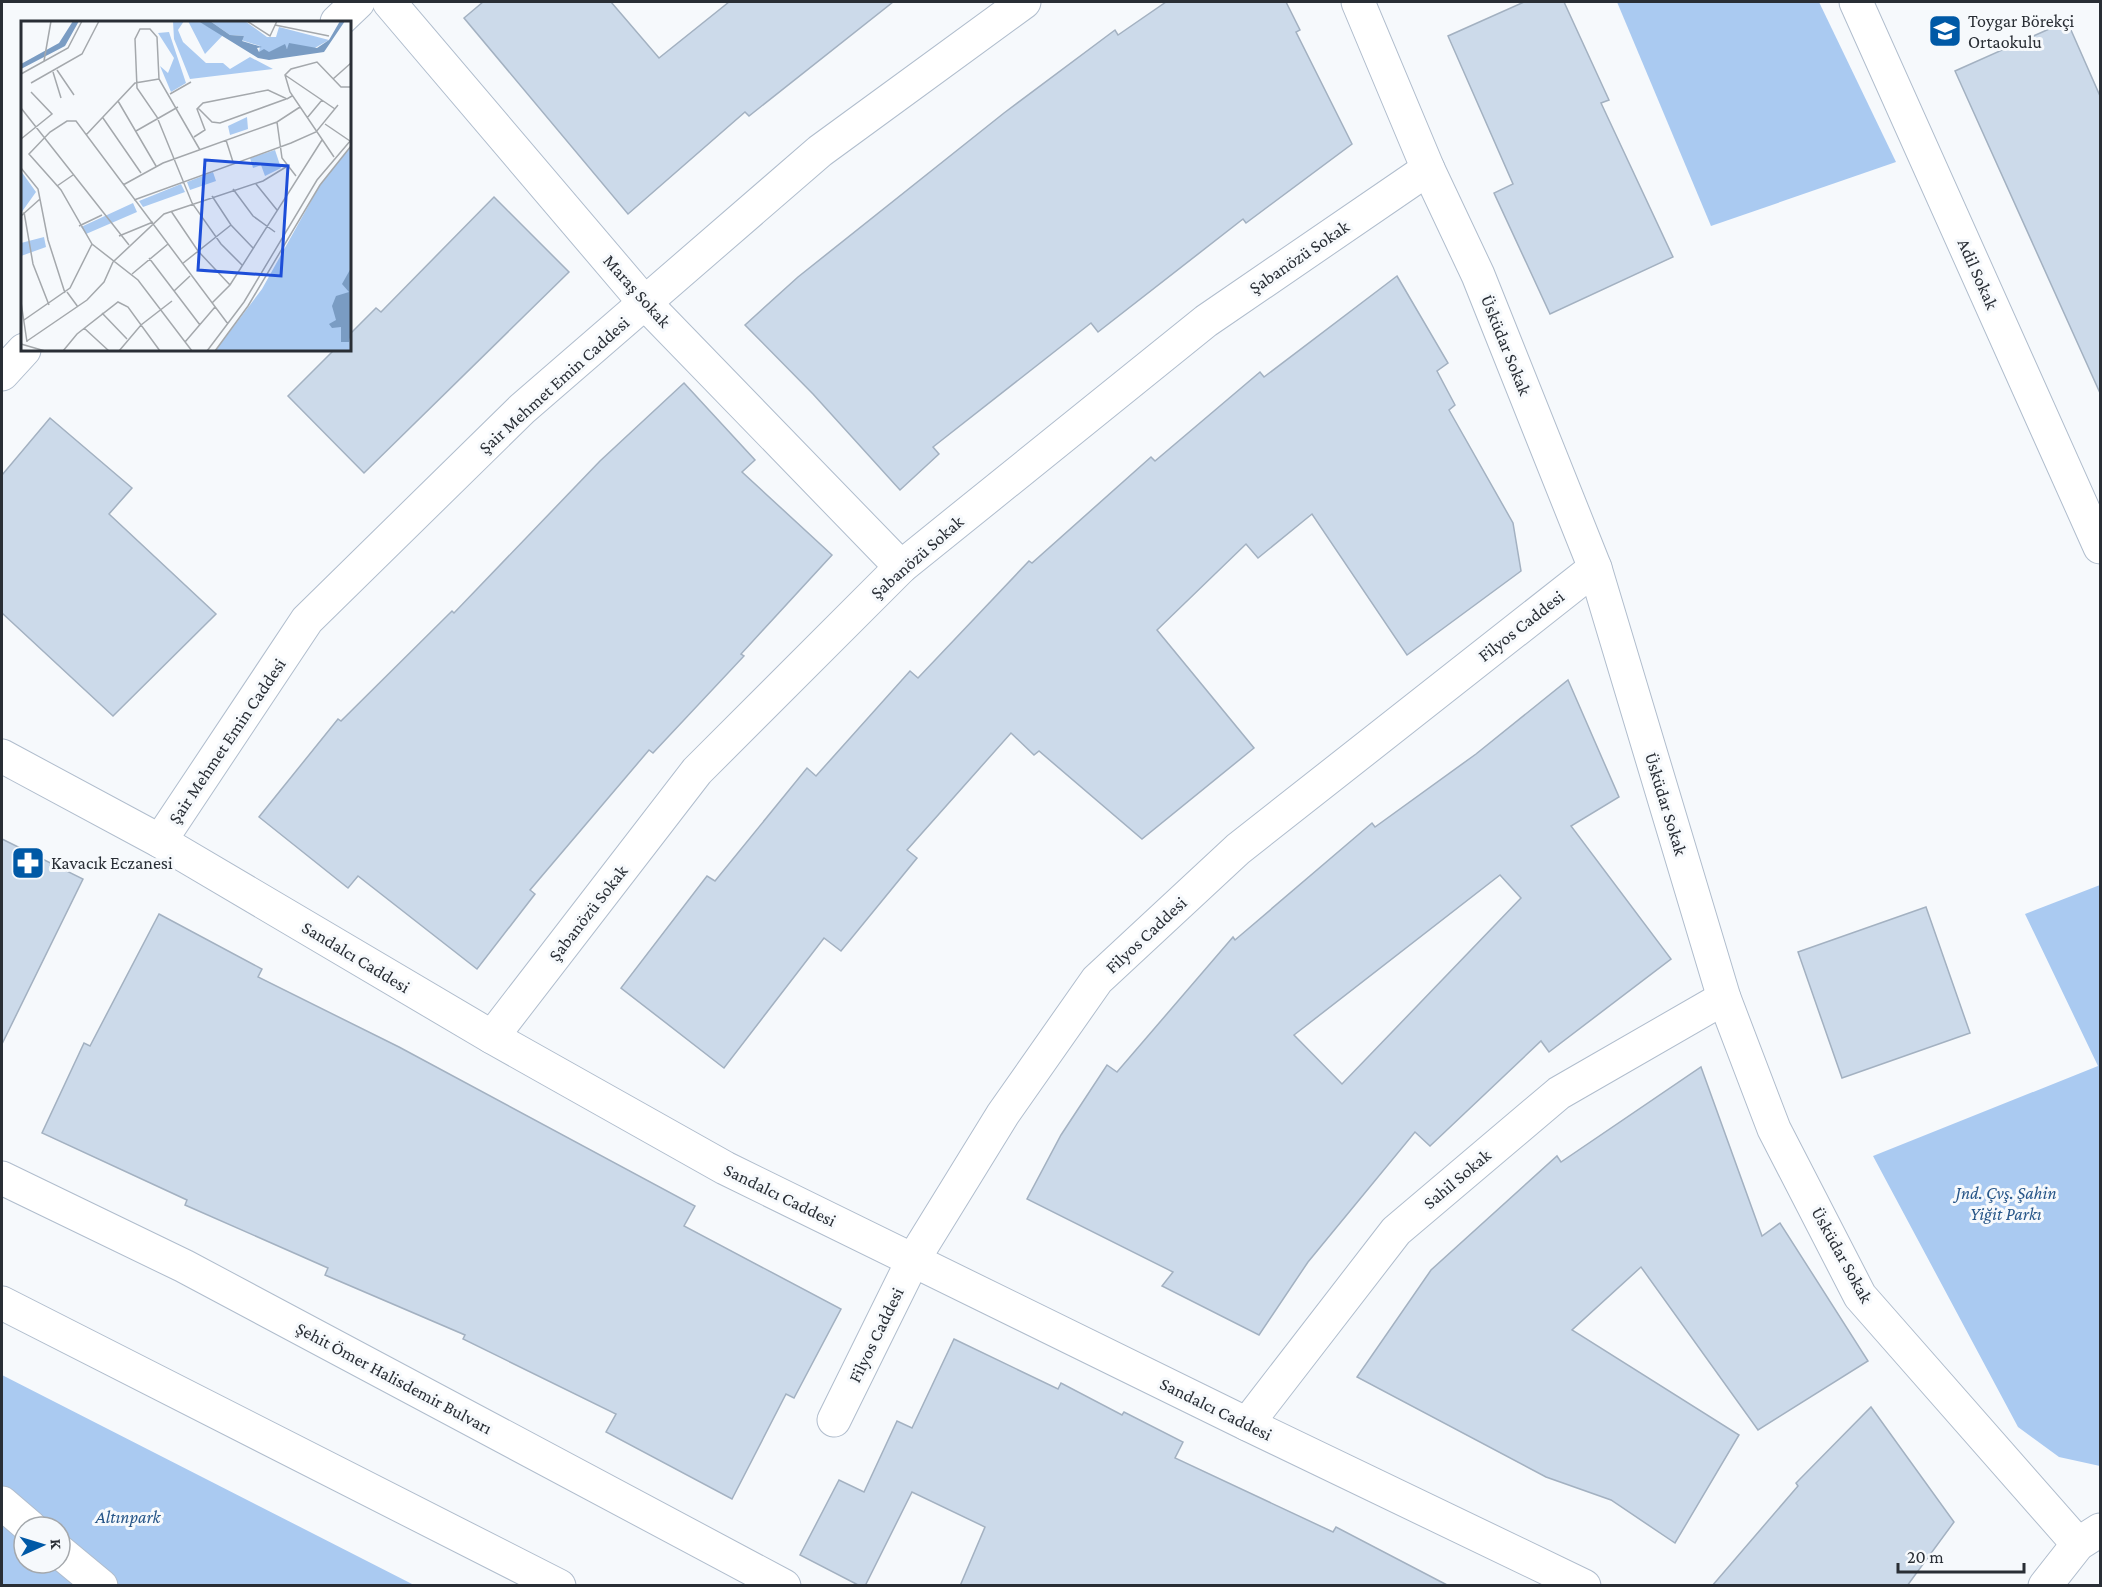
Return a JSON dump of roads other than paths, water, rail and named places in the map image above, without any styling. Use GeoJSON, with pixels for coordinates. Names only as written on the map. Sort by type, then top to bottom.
{"type":"FeatureCollection","features":[{"type":"Feature","properties":{"kind":"main road"},"geometry":{"type":"LineString","coordinates":[[338,21],[358,2]]}},
{"type":"Feature","properties":{"kind":"main road","name":"Maraş Sokak"},"geometry":{"type":"LineString","coordinates":[[389,2],[645,303],[901,567]]}},
{"type":"Feature","properties":{"kind":"main road","name":"Şair Mehmet Emin Caddesi"},"geometry":{"type":"LineString","coordinates":[[160,841],[307,620],[522,409],[820,151],[1024,2]]}},
{"type":"Feature","properties":{"kind":"main road","name":"Üsküdar Sokak"},"geometry":{"type":"LineString","coordinates":[[1358,2],[1428,169],[1478,275],[1595,568],[1724,998],[1774,1129],[1860,1296],[2089,1537]]}},
{"type":"Feature","properties":{"kind":"main road","name":"Adil Sokak"},"geometry":{"type":"LineString","coordinates":[[1856,2],[2099,540]]}},
{"type":"Feature","properties":{"kind":"main road","name":"Şabanözü Sokak"},"geometry":{"type":"LineString","coordinates":[[492,1037],[697,771],[901,567],[1206,321],[1428,169]]}},
{"type":"Feature","properties":{"kind":"main road"},"geometry":{"type":"LineString","coordinates":[[2,374],[23,351]]}},
{"type":"Feature","properties":{"kind":"main road","name":"Filyos Caddesi"},"geometry":{"type":"LineString","coordinates":[[834,1420],[913,1260],[1003,1114],[1097,980],[1238,849],[1595,568]]}},
{"type":"Feature","properties":{"kind":"main road","name":"Sandalcı Caddesi"},"geometry":{"type":"LineString","coordinates":[[2,756],[160,841],[492,1037],[725,1168],[1584,1586]]}},
{"type":"Feature","properties":{"kind":"main road","name":"Sahil Sokak"},"geometry":{"type":"LineString","coordinates":[[1247,1424],[1396,1231],[1559,1093],[1724,998]]}},
{"type":"Feature","properties":{"kind":"main road","name":"Şehit Ömer Halisdemir Bulvarı"},"geometry":{"type":"LineString","coordinates":[[2,1178],[184,1266],[784,1586]]}},
{"type":"Feature","properties":{"kind":"main road"},"geometry":{"type":"LineString","coordinates":[[2,1303],[559,1586]]}},
{"type":"Feature","properties":{"kind":"main road"},"geometry":{"type":"LineString","coordinates":[[2,1503],[16,1515]]}},
{"type":"Feature","properties":{"kind":"main road"},"geometry":{"type":"LineString","coordinates":[[2044,1586],[2089,1537]]}},
{"type":"Feature","properties":{"kind":"main road"},"geometry":{"type":"LineString","coordinates":[[72,1562],[100,1586]]}},
{"type":"Feature","properties":{"kind":"place","name":"Toygar Börekçi Ortaokulu"},"geometry":{"type":"Point","coordinates":[1945,31]}},
{"type":"Feature","properties":{"kind":"place","name":"Kavacık Eczanesi"},"geometry":{"type":"Point","coordinates":[28,863]}},
{"type":"Feature","properties":{"kind":"park label","name":"Jnd. Çvş. Şahin Yiğit Parkı"},"geometry":{"type":"Point","coordinates":[2006,1203]}},
{"type":"Feature","properties":{"kind":"park label","name":"Altınpark"},"geometry":{"type":"Point","coordinates":[128,1517]}}]}
